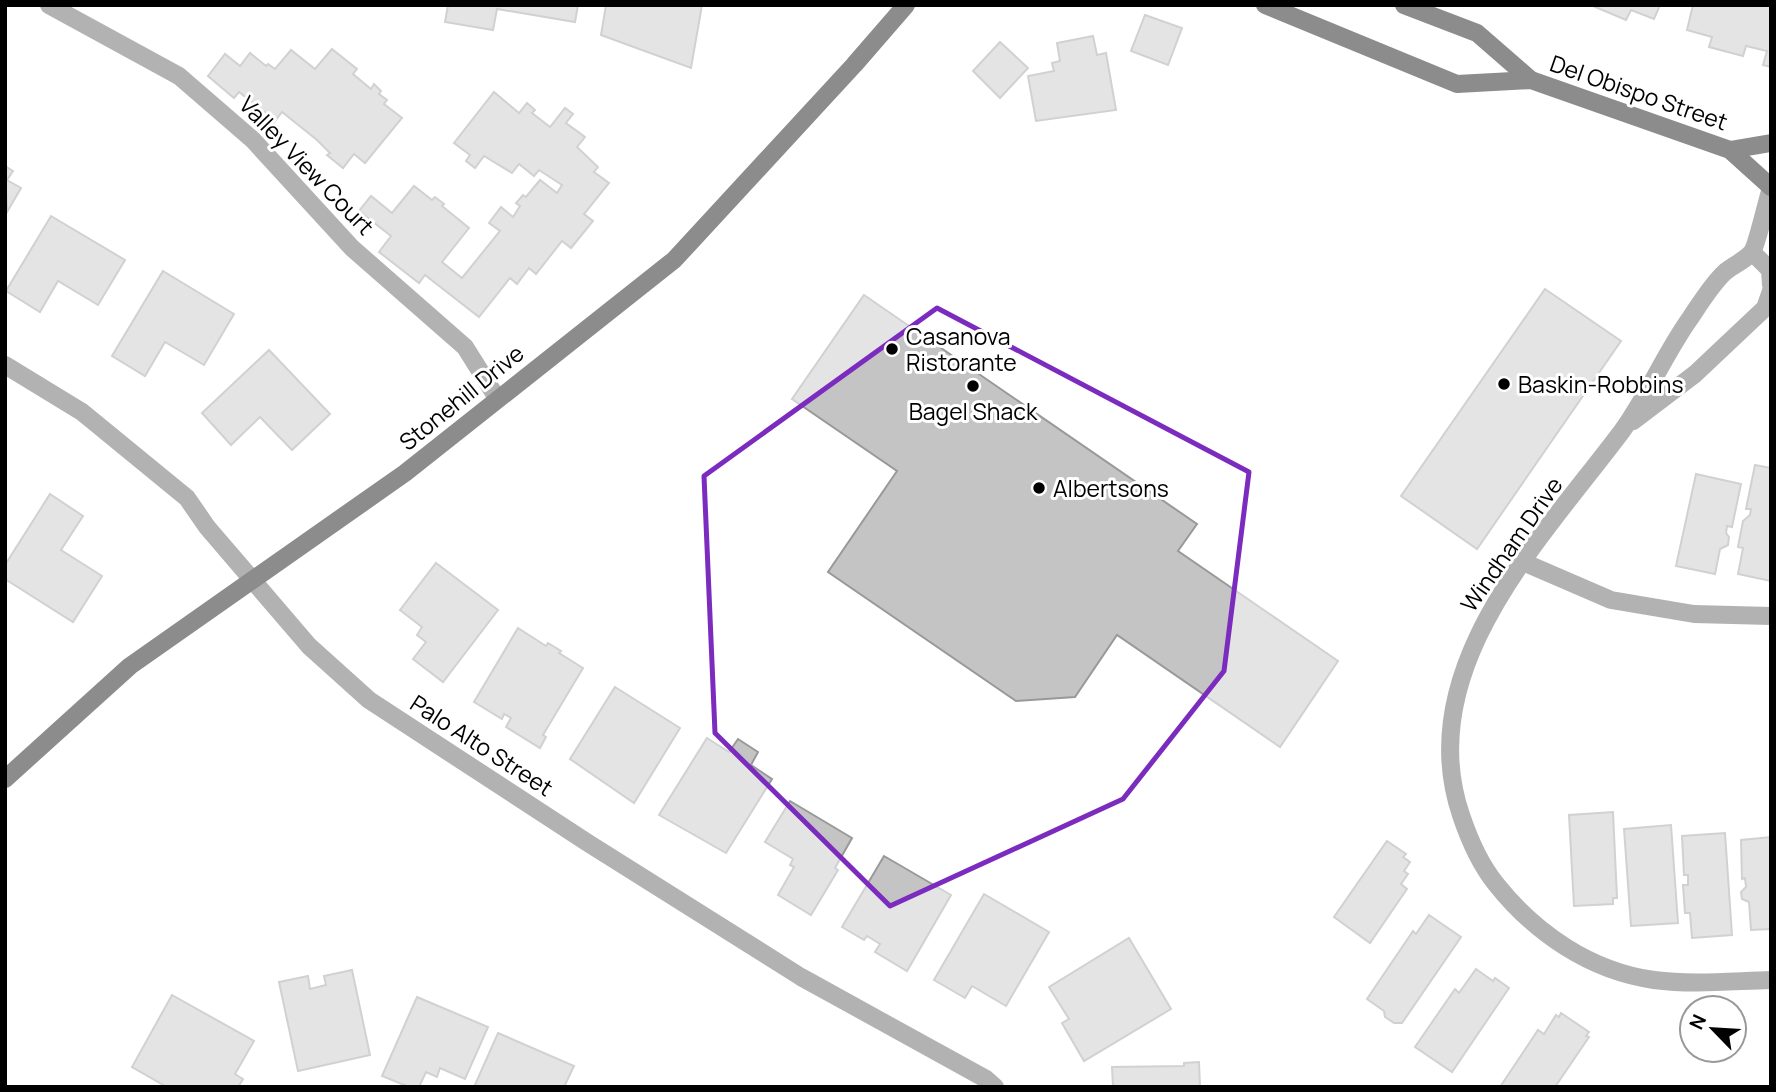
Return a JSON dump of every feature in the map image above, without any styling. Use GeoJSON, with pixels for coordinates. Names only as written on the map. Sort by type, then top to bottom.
{"type":"FeatureCollection","features":[{"type":"Feature","properties":{"kind":"main road","name":"Stonehill Drive"},"geometry":{"type":"LineString","coordinates":[[5,779],[130,666],[405,473],[674,260],[906,5]]}},
{"type":"Feature","properties":{"kind":"main road","name":"Del Obispo Street"},"geometry":{"type":"LineString","coordinates":[[1265,5],[1457,84],[1531,80]]}},
{"type":"Feature","properties":{"kind":"main road","name":"Del Obispo Street"},"geometry":{"type":"LineString","coordinates":[[1404,5],[1476,33],[1531,80],[1731,150],[1771,187]]}},
{"type":"Feature","properties":{"kind":"main road","name":"Del Obispo Street"},"geometry":{"type":"LineString","coordinates":[[1731,150],[1771,143]]}},
{"type":"Feature","properties":{"kind":"street","name":"Valley View Court"},"geometry":{"type":"LineString","coordinates":[[50,5],[180,76],[253,140],[352,247],[466,347],[498,398]]}},
{"type":"Feature","properties":{"kind":"street"},"geometry":{"type":"LineString","coordinates":[[1771,187],[1752,252],[1770,270],[1771,285]]}},
{"type":"Feature","properties":{"kind":"street","name":"Windham Drive"},"geometry":{"type":"LineString","coordinates":[[1752,252],[1724,273],[1689,319],[1625,427],[1523,562],[1484,624],[1468,657],[1454,702],[1450,750],[1454,796],[1469,841],[1490,876],[1514,907],[1544,934],[1578,955],[1612,970],[1653,980],[1771,980]]}},
{"type":"Feature","properties":{"kind":"street","name":"Windham Drive"},"geometry":{"type":"LineString","coordinates":[[1625,427],[1695,374],[1765,308],[1771,291]]}},
{"type":"Feature","properties":{"kind":"street","name":"Palo Alto Street"},"geometry":{"type":"LineString","coordinates":[[5,365],[82,412],[187,498],[207,527],[309,646],[369,700],[588,843],[802,977],[986,1079],[995,1087]]}},
{"type":"Feature","properties":{"kind":"street"},"geometry":{"type":"LineString","coordinates":[[1523,562],[1611,600],[1694,614],[1771,616]]}},
{"type":"Feature","properties":{"kind":"highlighted area"},"geometry":{"type":"Polygon","coordinates":[[[937,308],[1249,472],[1224,671],[1123,799],[890,906],[715,733],[704,476],[937,308]]]}},
{"type":"Feature","properties":{"kind":"building"},"geometry":{"type":"Polygon","coordinates":[[[448,5],[578,5],[575,22],[497,9],[493,30],[445,22],[448,5]]]}},
{"type":"Feature","properties":{"kind":"building"},"geometry":{"type":"Polygon","coordinates":[[[606,5],[702,5],[691,68],[601,35],[606,5]]]}},
{"type":"Feature","properties":{"kind":"building"},"geometry":{"type":"Polygon","coordinates":[[[1660,5],[1654,19],[1631,10],[1626,20],[1593,6],[1660,5]]]}},
{"type":"Feature","properties":{"kind":"building"},"geometry":{"type":"Polygon","coordinates":[[[1693,5],[1771,5],[1771,67],[1763,65],[1767,51],[1746,46],[1743,56],[1709,47],[1712,37],[1687,30],[1693,5]]]}},
{"type":"Feature","properties":{"kind":"building"},"geometry":{"type":"Polygon","coordinates":[[[1145,15],[1182,28],[1168,65],[1131,51],[1145,15]]]}},
{"type":"Feature","properties":{"kind":"building"},"geometry":{"type":"Polygon","coordinates":[[[1093,36],[1097,55],[1106,53],[1116,110],[1036,121],[1028,76],[1054,71],[1052,63],[1060,61],[1057,43],[1093,36]]]}},
{"type":"Feature","properties":{"kind":"building"},"geometry":{"type":"Polygon","coordinates":[[[1000,42],[1028,68],[1000,98],[973,71],[1000,42]]]}},
{"type":"Feature","properties":{"kind":"building"},"geometry":{"type":"Polygon","coordinates":[[[332,49],[357,69],[353,74],[371,89],[374,84],[381,91],[379,94],[387,100],[384,104],[402,118],[365,163],[354,154],[343,168],[327,155],[330,153],[317,140],[282,112],[272,125],[263,118],[267,114],[239,92],[234,98],[208,76],[225,54],[240,66],[250,53],[266,66],[268,64],[275,69],[291,50],[315,69],[332,49]]]}},
{"type":"Feature","properties":{"kind":"building"},"geometry":{"type":"Polygon","coordinates":[[[494,92],[519,113],[527,103],[535,110],[532,113],[550,127],[565,108],[573,114],[566,123],[585,137],[577,147],[598,167],[594,172],[609,183],[584,214],[593,221],[571,248],[562,241],[536,274],[529,268],[517,284],[510,278],[479,317],[425,275],[419,283],[379,252],[391,236],[359,211],[371,196],[392,213],[414,186],[432,200],[435,197],[469,228],[442,262],[462,278],[500,231],[489,223],[501,207],[513,217],[520,206],[516,203],[523,195],[526,197],[540,180],[557,193],[562,185],[539,170],[534,176],[519,164],[512,173],[484,156],[475,168],[466,161],[470,155],[454,143],[494,92]]]}},
{"type":"Feature","properties":{"kind":"building"},"geometry":{"type":"Polygon","coordinates":[[[5,166],[13,171],[7,180],[21,188],[7,212],[5,166]]]}},
{"type":"Feature","properties":{"kind":"building"},"geometry":{"type":"Polygon","coordinates":[[[51,216],[125,260],[98,305],[58,281],[40,312],[6,291],[51,216]]]}},
{"type":"Feature","properties":{"kind":"building"},"geometry":{"type":"Polygon","coordinates":[[[163,271],[234,314],[204,365],[165,342],[145,376],[112,356],[163,271]]]}},
{"type":"Feature","properties":{"kind":"building"},"geometry":{"type":"Polygon","coordinates":[[[1545,289],[1621,341],[1477,549],[1401,496],[1545,289]]]}},
{"type":"Feature","properties":{"kind":"building"},"geometry":{"type":"Polygon","coordinates":[[[864,295],[1197,524],[1178,551],[1338,661],[1280,747],[1117,635],[1075,697],[1016,701],[828,572],[897,471],[792,399],[864,295]]]}},
{"type":"Feature","properties":{"kind":"building"},"geometry":{"type":"Polygon","coordinates":[[[269,350],[330,414],[292,450],[260,417],[231,445],[202,413],[269,350]]]}},
{"type":"Feature","properties":{"kind":"building"},"geometry":{"type":"Polygon","coordinates":[[[1755,465],[1771,468],[1771,581],[1738,574],[1743,548],[1738,547],[1743,521],[1750,515],[1751,509],[1746,509],[1755,465]]]}},
{"type":"Feature","properties":{"kind":"building"},"geometry":{"type":"Polygon","coordinates":[[[1696,474],[1741,484],[1732,527],[1727,526],[1728,545],[1720,549],[1715,574],[1676,566],[1696,474]]]}},
{"type":"Feature","properties":{"kind":"building"},"geometry":{"type":"Polygon","coordinates":[[[50,494],[83,516],[61,550],[102,576],[73,622],[5,579],[5,565],[50,494]]]}},
{"type":"Feature","properties":{"kind":"building"},"geometry":{"type":"Polygon","coordinates":[[[436,563],[498,610],[443,682],[413,659],[426,642],[417,635],[422,627],[400,610],[436,563]]]}},
{"type":"Feature","properties":{"kind":"building"},"geometry":{"type":"Polygon","coordinates":[[[518,628],[546,646],[548,643],[561,651],[559,653],[583,668],[543,735],[546,737],[540,748],[506,727],[511,718],[504,714],[502,719],[474,702],[518,628]]]}},
{"type":"Feature","properties":{"kind":"building"},"geometry":{"type":"Polygon","coordinates":[[[615,687],[680,728],[634,803],[570,759],[615,687]]]}},
{"type":"Feature","properties":{"kind":"building"},"geometry":{"type":"Polygon","coordinates":[[[707,738],[729,752],[738,739],[758,752],[751,765],[772,779],[726,853],[659,815],[707,738]]]}},
{"type":"Feature","properties":{"kind":"building"},"geometry":{"type":"Polygon","coordinates":[[[790,801],[852,838],[835,868],[838,870],[811,915],[778,895],[794,867],[790,865],[793,859],[765,842],[790,801]]]}},
{"type":"Feature","properties":{"kind":"building"},"geometry":{"type":"Polygon","coordinates":[[[1613,812],[1617,898],[1613,898],[1613,904],[1574,906],[1569,815],[1613,812]]]}},
{"type":"Feature","properties":{"kind":"building"},"geometry":{"type":"Polygon","coordinates":[[[1671,825],[1678,923],[1631,926],[1624,829],[1671,825]]]}},
{"type":"Feature","properties":{"kind":"building"},"geometry":{"type":"Polygon","coordinates":[[[1725,833],[1732,935],[1692,938],[1690,913],[1685,913],[1683,885],[1688,885],[1688,875],[1684,875],[1682,836],[1725,833]]]}},
{"type":"Feature","properties":{"kind":"building"},"geometry":{"type":"Polygon","coordinates":[[[1771,837],[1771,929],[1751,930],[1749,902],[1742,899],[1741,892],[1746,887],[1745,878],[1742,879],[1741,840],[1771,837]]]}},
{"type":"Feature","properties":{"kind":"building"},"geometry":{"type":"Polygon","coordinates":[[[1387,841],[1406,854],[1403,857],[1410,862],[1404,871],[1408,874],[1401,884],[1407,889],[1370,943],[1334,917],[1387,841]]]}},
{"type":"Feature","properties":{"kind":"building"},"geometry":{"type":"Polygon","coordinates":[[[884,856],[951,895],[907,971],[875,952],[880,944],[867,936],[864,940],[842,927],[884,856]]]}},
{"type":"Feature","properties":{"kind":"building"},"geometry":{"type":"Polygon","coordinates":[[[984,894],[1049,932],[1006,1006],[972,986],[965,998],[934,980],[984,894]]]}},
{"type":"Feature","properties":{"kind":"building"},"geometry":{"type":"Polygon","coordinates":[[[1429,915],[1461,937],[1402,1023],[1394,1023],[1385,1017],[1384,1011],[1367,999],[1413,931],[1416,934],[1429,915]]]}},
{"type":"Feature","properties":{"kind":"building"},"geometry":{"type":"Polygon","coordinates":[[[1129,938],[1171,1009],[1084,1061],[1062,1023],[1069,1019],[1049,987],[1129,938]]]}},
{"type":"Feature","properties":{"kind":"building"},"geometry":{"type":"Polygon","coordinates":[[[1476,969],[1509,988],[1452,1072],[1415,1047],[1455,989],[1459,993],[1476,969]]]}},
{"type":"Feature","properties":{"kind":"building"},"geometry":{"type":"Polygon","coordinates":[[[352,970],[370,1055],[298,1071],[279,982],[308,976],[310,989],[326,985],[324,976],[352,970]]]}},
{"type":"Feature","properties":{"kind":"building"},"geometry":{"type":"Polygon","coordinates":[[[172,995],[254,1041],[235,1074],[243,1079],[238,1087],[167,1087],[132,1067],[172,995]]]}},
{"type":"Feature","properties":{"kind":"building"},"geometry":{"type":"Polygon","coordinates":[[[417,997],[488,1027],[465,1079],[440,1068],[437,1077],[426,1072],[419,1087],[409,1087],[382,1076],[417,997]]]}},
{"type":"Feature","properties":{"kind":"building"},"geometry":{"type":"Polygon","coordinates":[[[1561,1013],[1589,1032],[1586,1036],[1589,1037],[1555,1087],[1500,1087],[1538,1030],[1544,1034],[1556,1015],[1559,1017],[1561,1013]]]}},
{"type":"Feature","properties":{"kind":"building"},"geometry":{"type":"Polygon","coordinates":[[[498,1033],[574,1066],[564,1087],[474,1087],[498,1033]]]}},
{"type":"Feature","properties":{"kind":"building"},"geometry":{"type":"Polygon","coordinates":[[[1199,1062],[1200,1087],[1113,1087],[1112,1067],[1184,1066],[1184,1063],[1199,1062]]]}},
{"type":"Feature","properties":{"kind":"place","name":"Casanova Ristorante"},"geometry":{"type":"Point","coordinates":[892,349]}},
{"type":"Feature","properties":{"kind":"place","name":"Baskin-Robbins"},"geometry":{"type":"Point","coordinates":[1504,384]}},
{"type":"Feature","properties":{"kind":"place","name":"Bagel Shack"},"geometry":{"type":"Point","coordinates":[973,386]}},
{"type":"Feature","properties":{"kind":"place","name":"Albertsons"},"geometry":{"type":"Point","coordinates":[1039,488]}}]}
